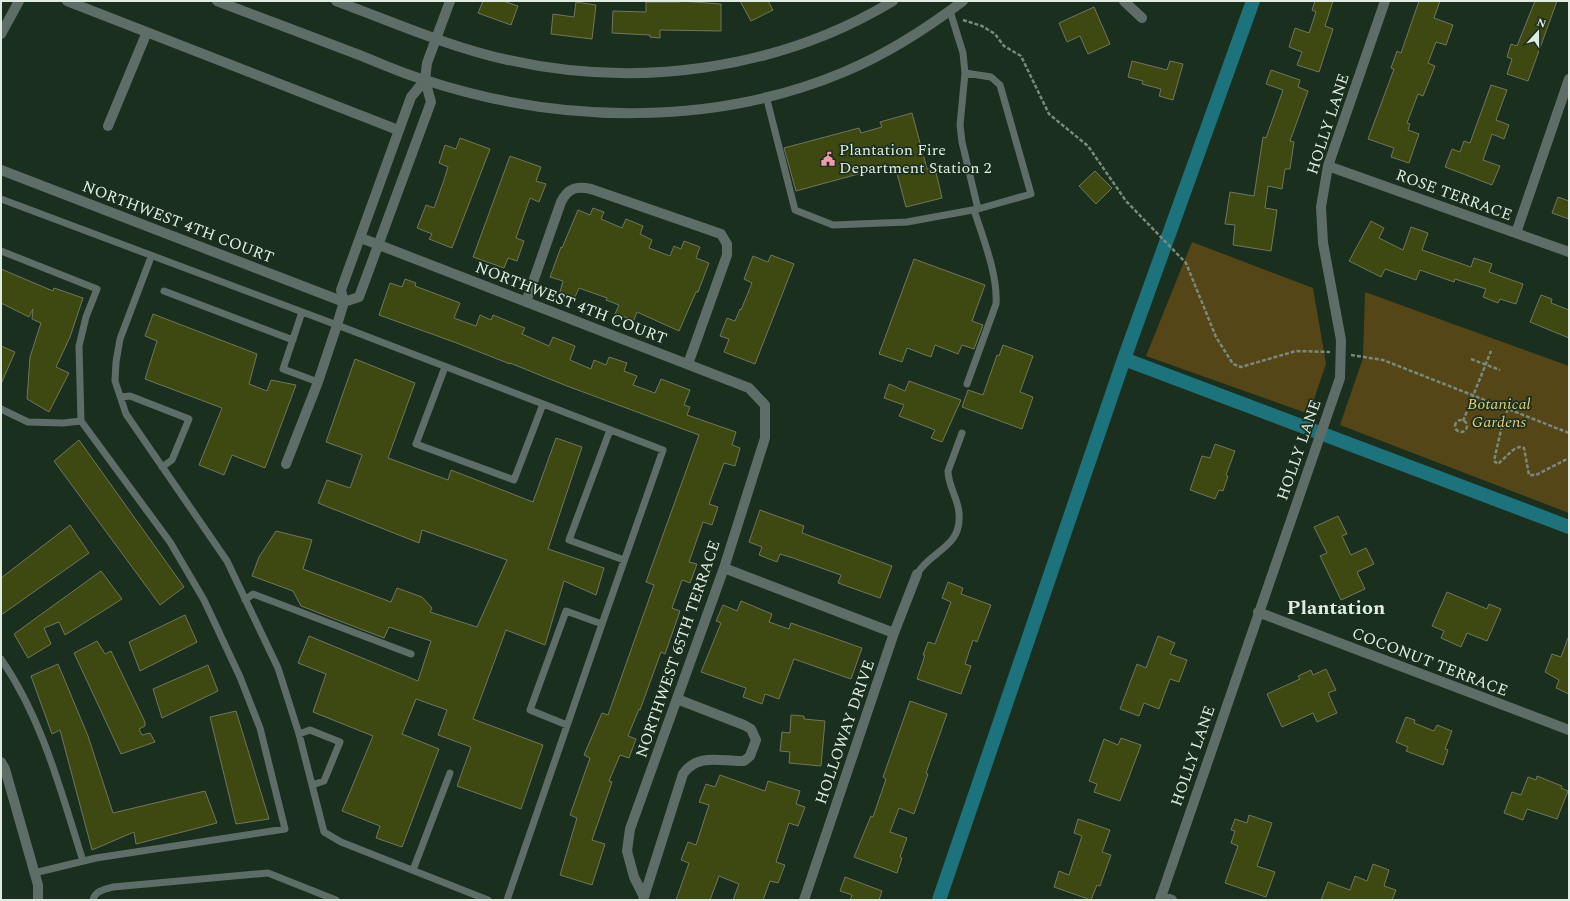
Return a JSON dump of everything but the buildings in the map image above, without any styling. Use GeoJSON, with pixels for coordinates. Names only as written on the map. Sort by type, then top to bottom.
{"type":"FeatureCollection","features":[{"type":"Feature","properties":{"kind":"street"},"geometry":{"type":"LineString","coordinates":[[1,34],[19,1]]}},
{"type":"Feature","properties":{"kind":"street"},"geometry":{"type":"LineString","coordinates":[[67,1],[398,130]]}},
{"type":"Feature","properties":{"kind":"street"},"geometry":{"type":"LineString","coordinates":[[217,1],[425,80],[474,94],[541,108],[616,114],[691,110],[766,96],[844,72],[896,46],[963,1]]}},
{"type":"Feature","properties":{"kind":"street"},"geometry":{"type":"LineString","coordinates":[[336,1],[479,53],[543,67],[613,74],[672,72],[746,60],[783,50],[847,26],[873,14],[893,1]]}},
{"type":"Feature","properties":{"kind":"street"},"geometry":{"type":"LineString","coordinates":[[344,302],[359,298],[431,102],[425,80],[427,63],[450,1]]}},
{"type":"Feature","properties":{"kind":"street"},"geometry":{"type":"LineString","coordinates":[[1124,1],[1142,18]]}},
{"type":"Feature","properties":{"kind":"street","name":"HOLLY LANE"},"geometry":{"type":"LineString","coordinates":[[1160,898],[1340,378],[1341,340],[1323,243],[1321,207],[1328,166],[1385,1]]}},
{"type":"Feature","properties":{"kind":"street"},"geometry":{"type":"LineString","coordinates":[[108,126],[147,32]]}},
{"type":"Feature","properties":{"kind":"street"},"geometry":{"type":"LineString","coordinates":[[1516,233],[1569,79]]}},
{"type":"Feature","properties":{"kind":"street"},"geometry":{"type":"LineString","coordinates":[[286,464],[318,382],[344,302],[341,290],[361,238],[398,130],[411,97],[425,80]]}},
{"type":"Feature","properties":{"kind":"street","name":"ROSE TERRACE"},"geometry":{"type":"LineString","coordinates":[[1328,166],[1569,252]]}},
{"type":"Feature","properties":{"kind":"street","name":"NORTHWEST 4TH COURT"},"geometry":{"type":"LineString","coordinates":[[1,170],[344,302]]}},
{"type":"Feature","properties":{"kind":"street"},"geometry":{"type":"LineString","coordinates":[[526,302],[561,202],[565,194],[572,188],[582,187],[591,189],[721,234],[726,244],[727,255],[688,364]]}},
{"type":"Feature","properties":{"kind":"street","name":"NORTHWEST 4TH COURT"},"geometry":{"type":"LineString","coordinates":[[361,238],[749,388],[765,405]]}},
{"type":"Feature","properties":{"kind":"street","name":"NORTHWEST 65TH TERRACE"},"geometry":{"type":"LineString","coordinates":[[644,899],[634,877],[627,851],[630,829],[724,568],[765,438],[765,405]]}},
{"type":"Feature","properties":{"kind":"street"},"geometry":{"type":"LineString","coordinates":[[724,568],[894,633]]}},
{"type":"Feature","properties":{"kind":"street","name":"HOLLOWAY DRIVE"},"geometry":{"type":"LineString","coordinates":[[804,900],[894,633],[917,574]]}},
{"type":"Feature","properties":{"kind":"street","name":"COCONUT TERRACE"},"geometry":{"type":"LineString","coordinates":[[1258,612],[1569,730]]}},
{"type":"Feature","properties":{"kind":"street"},"geometry":{"type":"LineString","coordinates":[[644,899],[683,774],[686,769],[691,765],[708,759],[744,761],[750,756],[756,740],[751,730],[744,725],[677,699]]}},
{"type":"Feature","properties":{"kind":"street"},"geometry":{"type":"LineString","coordinates":[[1,762],[5,769],[38,885],[38,900]]}},
{"type":"Feature","properties":{"kind":"street"},"geometry":{"type":"LineString","coordinates":[[1160,898],[1172,900]]}},
{"type":"Feature","properties":{"kind":"lane"},"geometry":{"type":"LineString","coordinates":[[950,11],[963,53],[965,73],[960,125],[962,142],[976,210],[997,292],[996,304],[967,384]]}},
{"type":"Feature","properties":{"kind":"lane"},"geometry":{"type":"LineString","coordinates":[[766,96],[795,210],[833,225],[907,222],[976,210],[1031,194],[1000,85],[991,77],[965,73]]}},
{"type":"Feature","properties":{"kind":"lane"},"geometry":{"type":"LineString","coordinates":[[1,199],[151,257],[337,325],[663,450],[566,725],[507,900]]}},
{"type":"Feature","properties":{"kind":"lane"},"geometry":{"type":"LineString","coordinates":[[1,251],[97,289],[86,317],[79,346],[81,421],[170,542],[204,600],[240,677],[260,728],[285,829],[83,861],[34,872]]}},
{"type":"Feature","properties":{"kind":"lane"},"geometry":{"type":"LineString","coordinates":[[151,257],[120,339],[116,362],[115,381],[126,414],[227,561],[278,668],[299,734],[324,832],[336,840],[488,900]]}},
{"type":"Feature","properties":{"kind":"lane"},"geometry":{"type":"LineString","coordinates":[[164,291],[293,340]]}},
{"type":"Feature","properties":{"kind":"lane"},"geometry":{"type":"LineString","coordinates":[[302,312],[283,369],[318,382]]}},
{"type":"Feature","properties":{"kind":"lane"},"geometry":{"type":"LineString","coordinates":[[445,367],[416,444],[514,480],[543,404]]}},
{"type":"Feature","properties":{"kind":"lane"},"geometry":{"type":"LineString","coordinates":[[121,397],[130,396],[189,419],[172,460],[162,467]]}},
{"type":"Feature","properties":{"kind":"lane"},"geometry":{"type":"LineString","coordinates":[[1,409],[28,422],[63,423],[81,421]]}},
{"type":"Feature","properties":{"kind":"lane"},"geometry":{"type":"LineString","coordinates":[[610,430],[569,540],[624,560]]}},
{"type":"Feature","properties":{"kind":"lane"},"geometry":{"type":"LineString","coordinates":[[917,574],[923,564],[950,544],[955,534],[959,515],[958,503],[948,478],[948,471],[962,433]]}},
{"type":"Feature","properties":{"kind":"lane"},"geometry":{"type":"LineString","coordinates":[[245,600],[253,594],[411,654]]}},
{"type":"Feature","properties":{"kind":"lane"},"geometry":{"type":"LineString","coordinates":[[566,725],[530,710],[566,611],[602,624]]}},
{"type":"Feature","properties":{"kind":"lane"},"geometry":{"type":"LineString","coordinates":[[1,659],[13,676],[46,743],[83,861]]}},
{"type":"Feature","properties":{"kind":"lane"},"geometry":{"type":"LineString","coordinates":[[299,734],[310,730],[340,742],[324,782],[312,785]]}},
{"type":"Feature","properties":{"kind":"lane"},"geometry":{"type":"LineString","coordinates":[[413,870],[450,773]]}},
{"type":"Feature","properties":{"kind":"lane"},"geometry":{"type":"LineString","coordinates":[[92,900],[94,896],[102,890],[113,887],[268,873],[336,900]]}},
{"type":"Feature","properties":{"kind":"path"},"geometry":{"type":"LineString","coordinates":[[962,20],[982,26],[995,34],[1004,46],[1021,56],[1049,114],[1088,146],[1126,201],[1186,264],[1216,337],[1233,364],[1241,367],[1296,351],[1324,351]]}},
{"type":"Feature","properties":{"kind":"path"},"geometry":{"type":"LineString","coordinates":[[1463,421],[1491,352]]}},
{"type":"Feature","properties":{"kind":"path"},"geometry":{"type":"LineString","coordinates":[[1363,358],[1383,360],[1569,433]]}},
{"type":"Feature","properties":{"kind":"path"},"geometry":{"type":"LineString","coordinates":[[1471,359],[1500,370]]}},
{"type":"Feature","properties":{"kind":"path"},"geometry":{"type":"LineString","coordinates":[[1508,409],[1503,421],[1494,461],[1498,464],[1513,450],[1519,447],[1524,448],[1529,475],[1536,475],[1569,458]]}},
{"type":"Feature","properties":{"kind":"path"},"geometry":{"type":"LineString","coordinates":[[1463,421],[1466,423],[1466,430],[1462,432],[1457,431],[1455,426],[1456,422],[1463,421]]}},
{"type":"Feature","properties":{"kind":"green space"},"geometry":{"type":"Polygon","coordinates":[[[1192,242],[1313,288],[1326,364],[1309,414],[1146,356],[1192,242]]]}},
{"type":"Feature","properties":{"kind":"green space","name":"Botanical Gardens"},"geometry":{"type":"Polygon","coordinates":[[[1365,292],[1569,366],[1569,513],[1340,425],[1363,358],[1365,292]]]}},
{"type":"Feature","properties":{"kind":"waterway"},"geometry":{"type":"LineString","coordinates":[[939,900],[1124,359],[1253,1]]}},
{"type":"Feature","properties":{"kind":"waterway"},"geometry":{"type":"LineString","coordinates":[[1124,359],[1569,527]]}},
{"type":"Feature","properties":{"kind":"place","name":"Plantation Fire Department Station 2"},"geometry":{"type":"Point","coordinates":[828,159]}},
{"type":"Feature","properties":{"kind":"district","name":"Plantation"},"geometry":{"type":"Point","coordinates":[1336,608]}}]}
